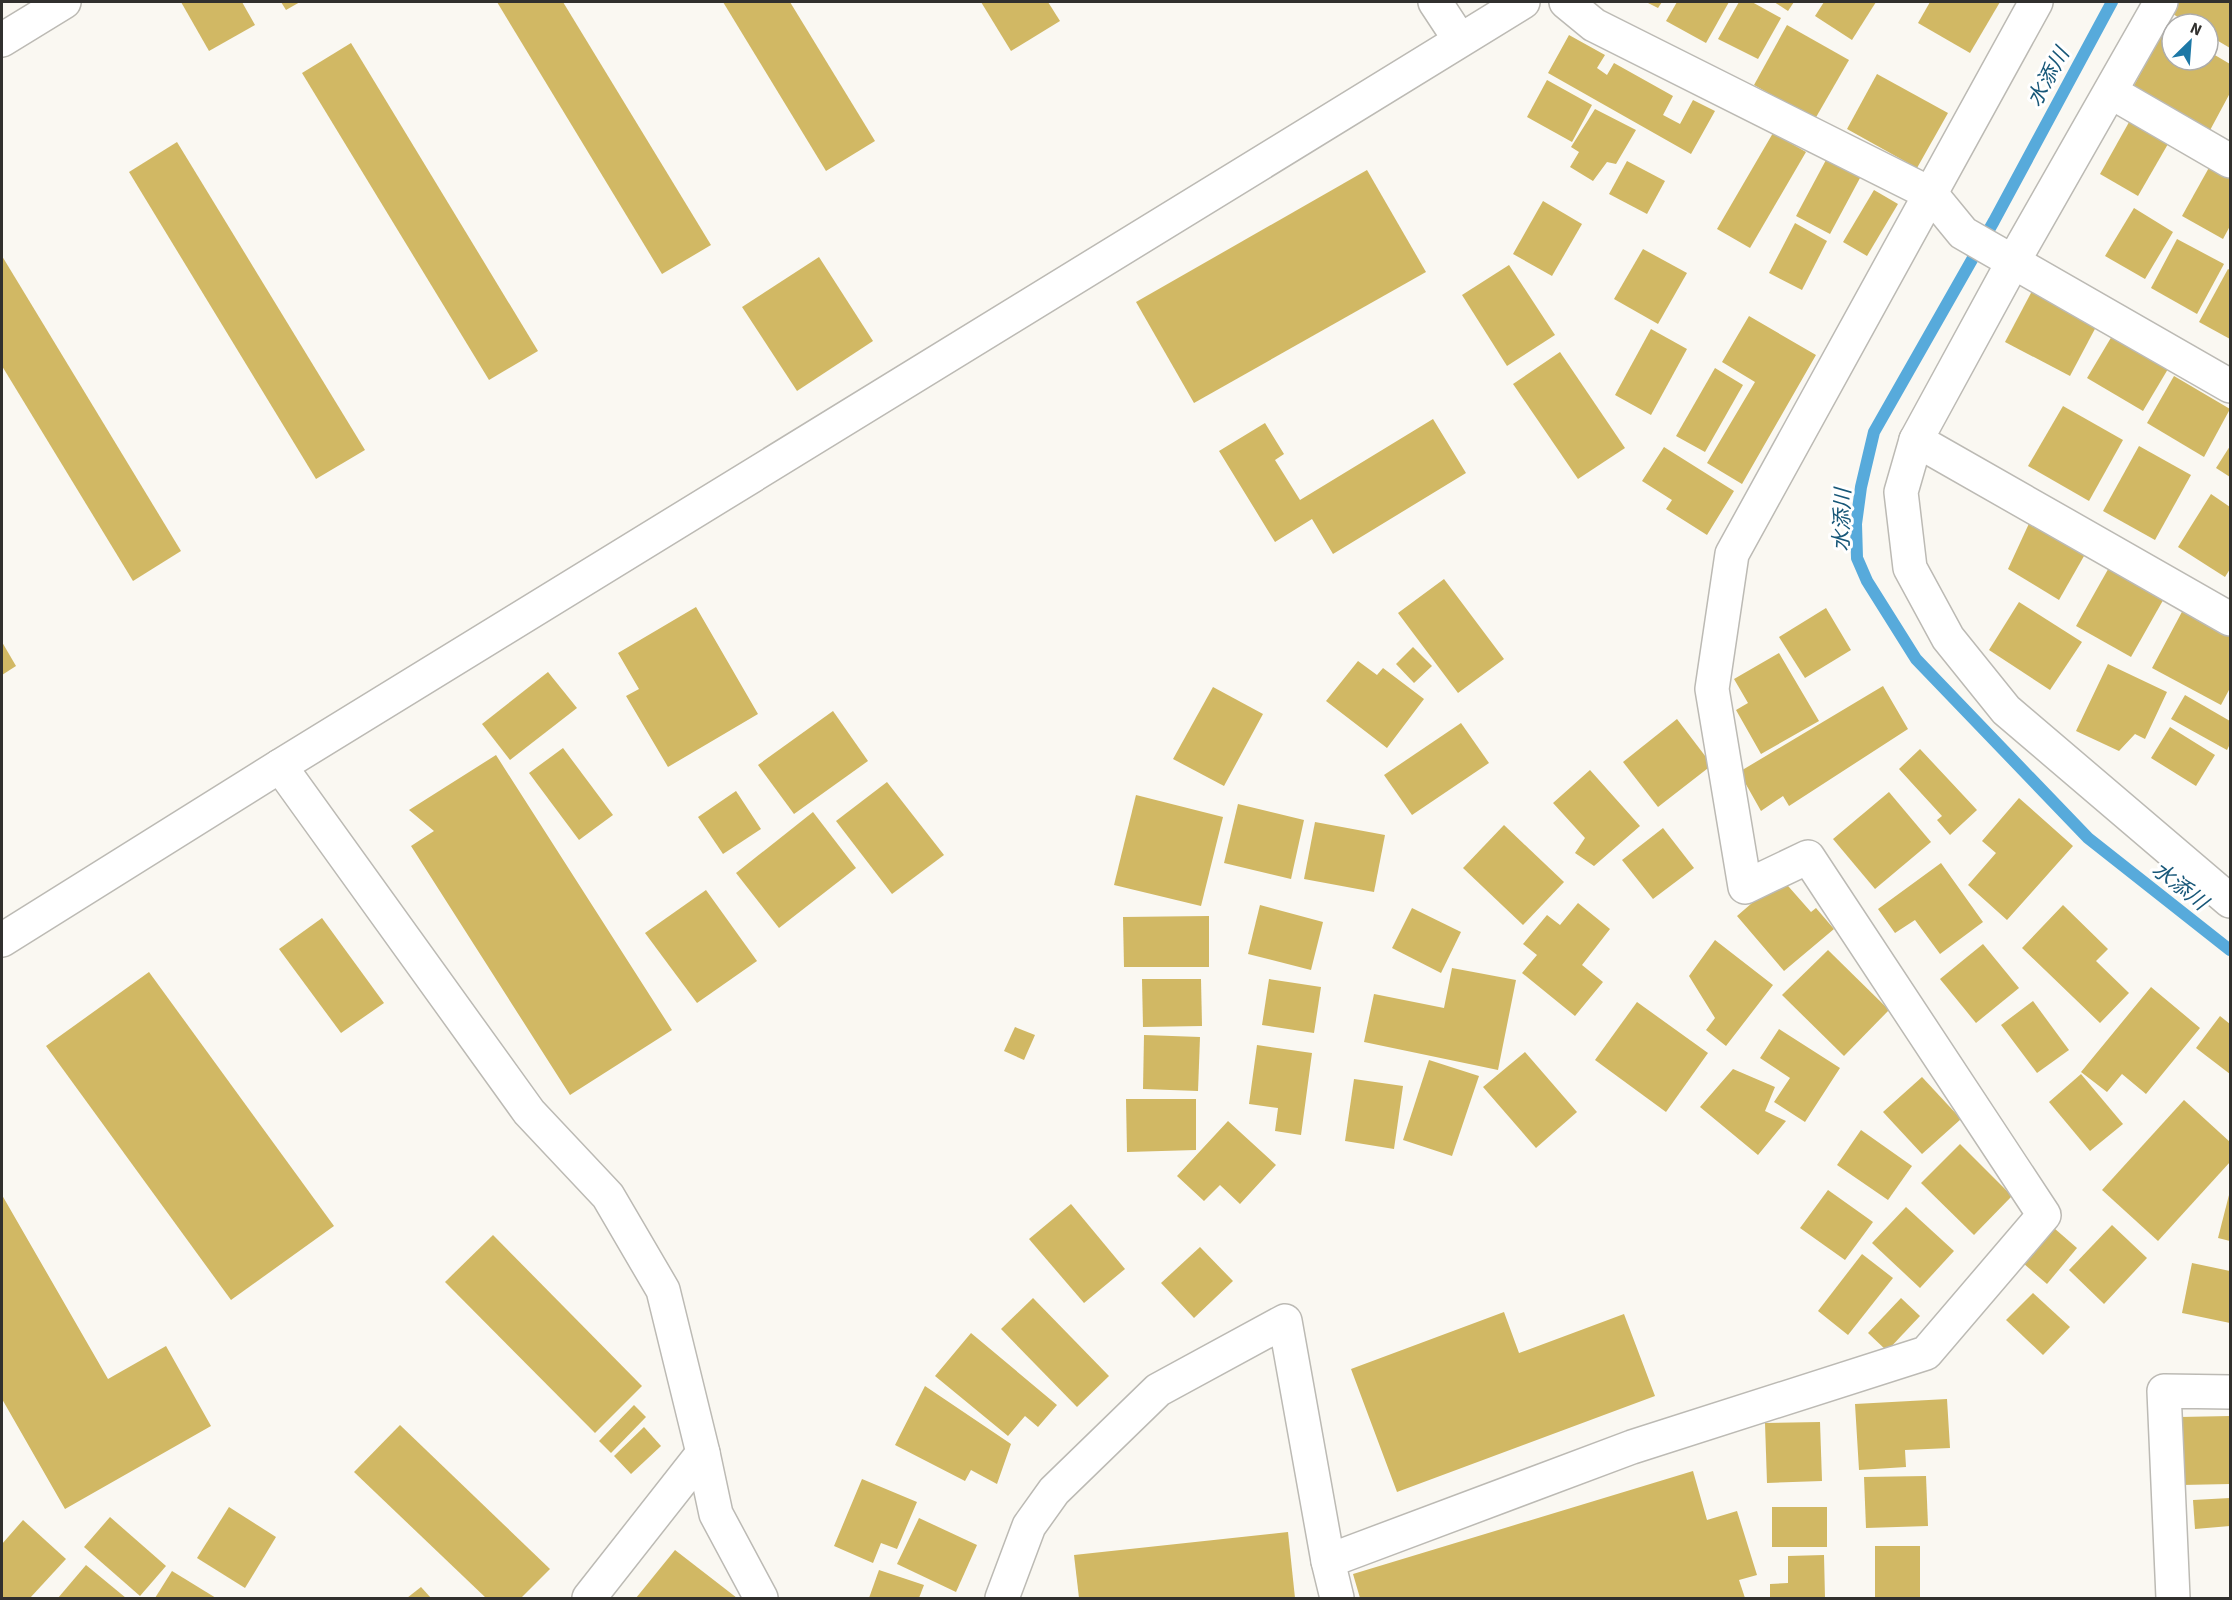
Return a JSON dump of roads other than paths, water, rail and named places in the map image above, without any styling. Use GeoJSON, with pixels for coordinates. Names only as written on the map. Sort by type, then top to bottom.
{"type":"FeatureCollection","features":[{"type":"Feature","properties":{"kind":"street"},"geometry":{"type":"LineString","coordinates":[[2,38],[63,2]]}},
{"type":"Feature","properties":{"kind":"street"},"geometry":{"type":"LineString","coordinates":[[1436,2],[1460,40]]}},
{"type":"Feature","properties":{"kind":"street"},"geometry":{"type":"LineString","coordinates":[[2,940],[280,766],[1523,2]]}},
{"type":"Feature","properties":{"kind":"street"},"geometry":{"type":"LineString","coordinates":[[1566,2],[1594,25],[1931,194],[1963,233],[2230,386]]}},
{"type":"Feature","properties":{"kind":"street"},"geometry":{"type":"LineString","coordinates":[[1328,1561],[1632,1447],[1926,1353],[2044,1215],[1808,857],[1745,887],[1712,689],[1732,554],[2036,2]]}},
{"type":"Feature","properties":{"kind":"street"},"geometry":{"type":"LineString","coordinates":[[2161,2],[2111,92],[2003,256],[1916,440],[1901,492],[1910,568],[1948,638],[2006,710],[2230,901]]}},
{"type":"Feature","properties":{"kind":"street"},"geometry":{"type":"LineString","coordinates":[[2111,92],[2230,161]]}},
{"type":"Feature","properties":{"kind":"street"},"geometry":{"type":"LineString","coordinates":[[1916,440],[2230,619]]}},
{"type":"Feature","properties":{"kind":"street"},"geometry":{"type":"LineString","coordinates":[[280,766],[529,1112],[608,1196],[663,1290],[716,1514],[761,1599]]}},
{"type":"Feature","properties":{"kind":"street"},"geometry":{"type":"LineString","coordinates":[[1002,1599],[1029,1526],[1054,1491],[1158,1390],[1285,1321],[1328,1561],[1337,1599]]}},
{"type":"Feature","properties":{"kind":"street"},"geometry":{"type":"LineString","coordinates":[[2173,1599],[2164,1391],[2230,1392]]}},
{"type":"Feature","properties":{"kind":"street"},"geometry":{"type":"LineString","coordinates":[[589,1599],[703,1453]]}},
{"type":"Feature","properties":{"kind":"waterway","name":"水添川"},"geometry":{"type":"LineString","coordinates":[[2112,2],[1994,221],[1874,432],[1861,487],[1856,524],[1857,558],[1867,581],[1916,659],[2088,838],[2230,950]]}}]}
